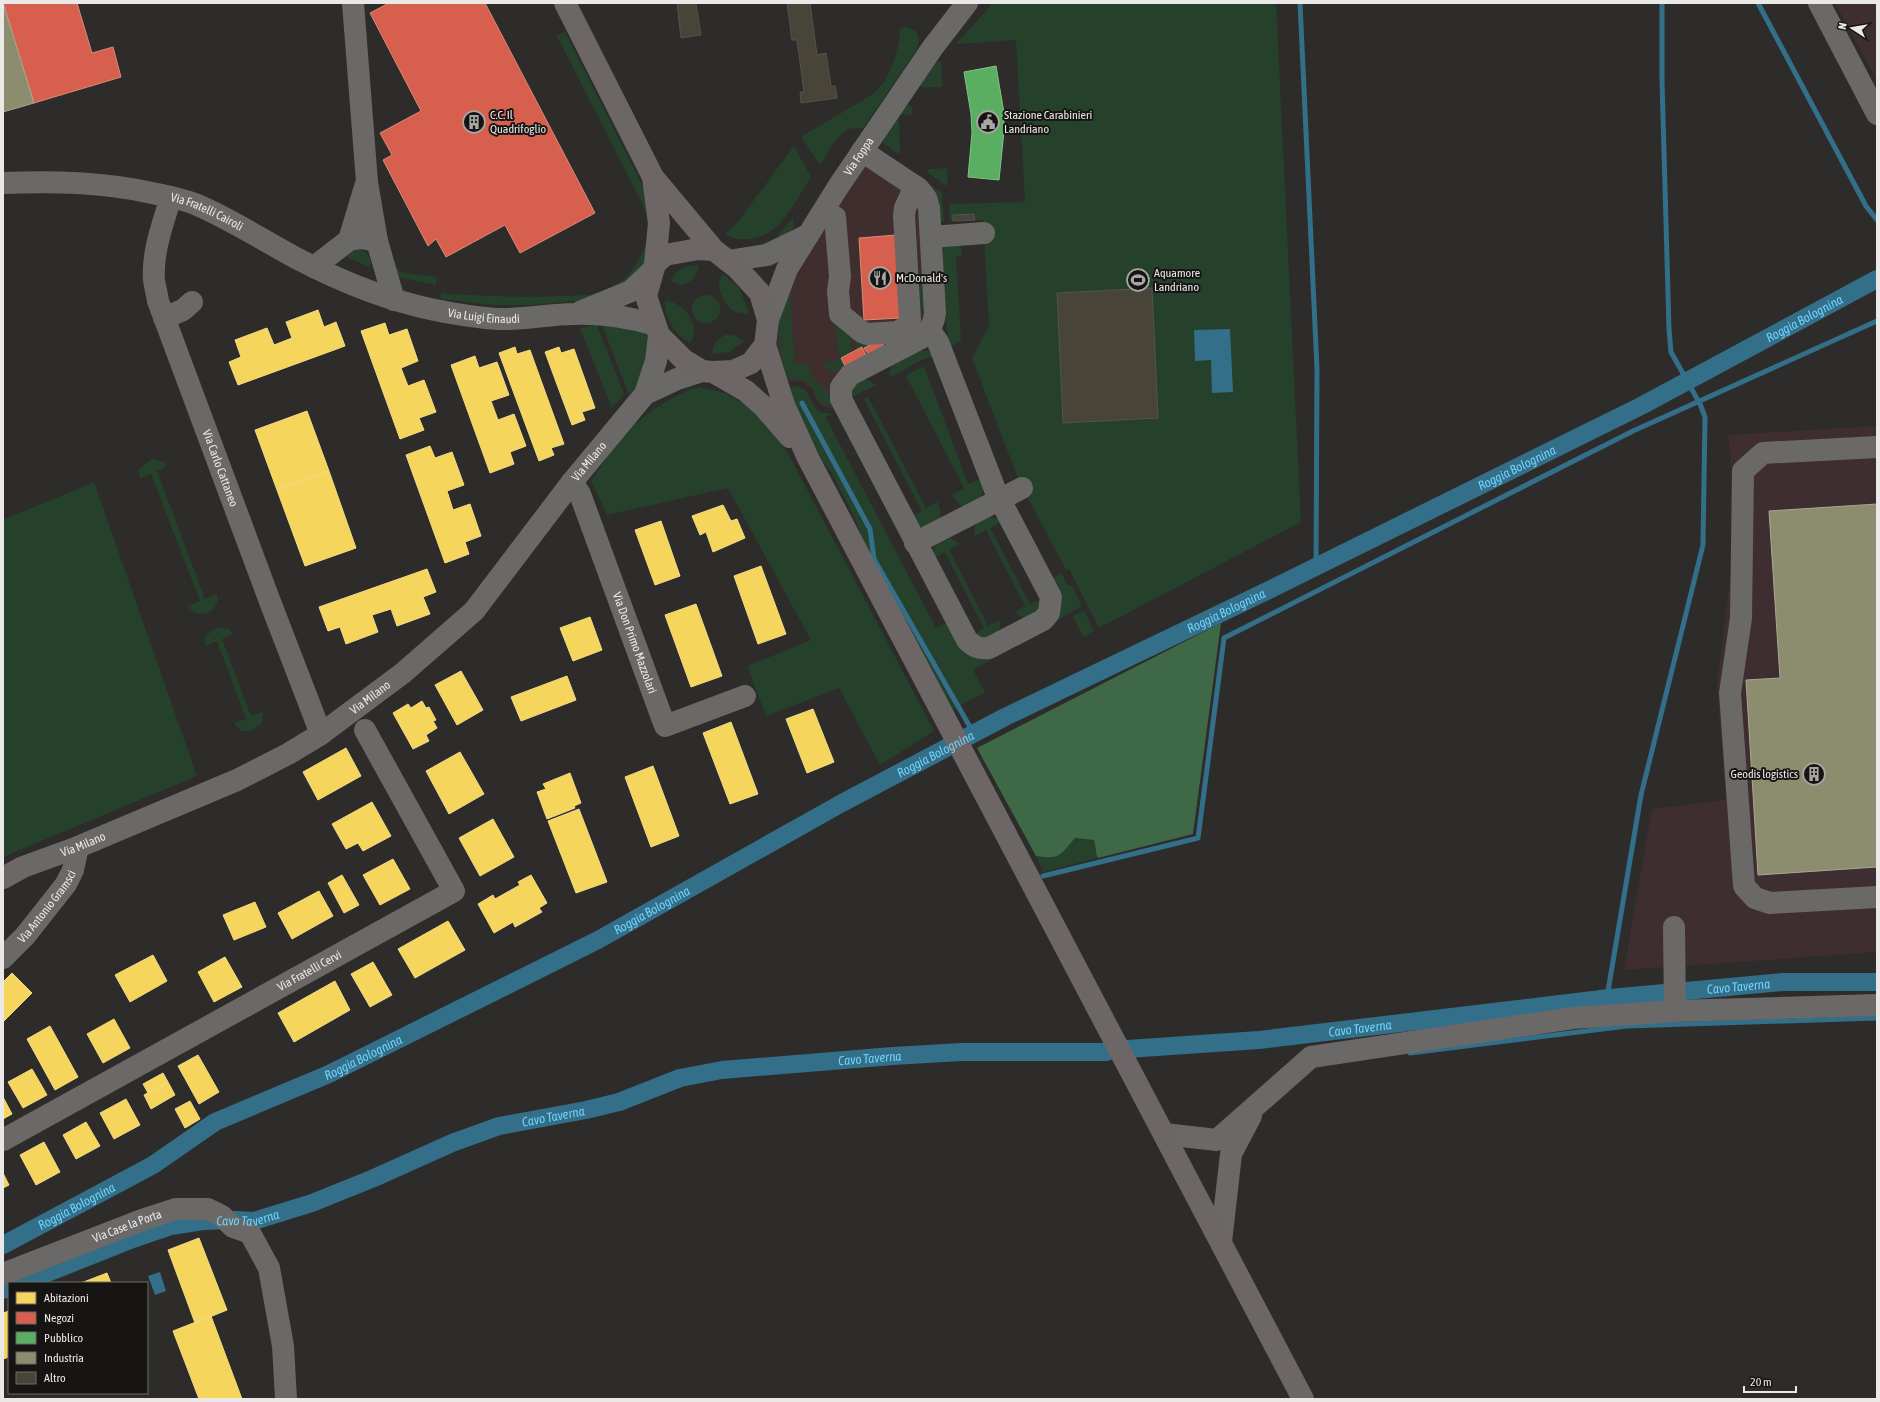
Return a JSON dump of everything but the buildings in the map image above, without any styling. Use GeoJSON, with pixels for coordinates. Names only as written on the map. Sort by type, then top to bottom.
{"type":"FeatureCollection","features":[{"type":"Feature","properties":{"kind":"main road"},"geometry":{"type":"LineString","coordinates":[[565,3],[653,177],[721,256],[737,268],[760,293],[768,320],[765,345],[784,405],[808,458],[1222,1242],[1303,1399]]}},
{"type":"Feature","properties":{"kind":"main road"},"geometry":{"type":"LineString","coordinates":[[653,177],[658,222],[654,267],[646,296],[657,330],[684,360],[746,391],[764,406],[808,458]]}},
{"type":"Feature","properties":{"kind":"main road"},"geometry":{"type":"LineString","coordinates":[[654,267],[665,255],[698,249],[721,256]]}},
{"type":"Feature","properties":{"kind":"main road"},"geometry":{"type":"LineString","coordinates":[[708,372],[733,370],[752,363],[765,345]]}},
{"type":"Feature","properties":{"kind":"street"},"geometry":{"type":"LineString","coordinates":[[353,3],[367,182],[377,241],[394,300]]}},
{"type":"Feature","properties":{"kind":"street","name":"Via Foppa"},"geometry":{"type":"LineString","coordinates":[[768,320],[787,270],[808,236],[862,151],[933,47],[967,3]]}},
{"type":"Feature","properties":{"kind":"street"},"geometry":{"type":"LineString","coordinates":[[1819,3],[1877,114]]}},
{"type":"Feature","properties":{"kind":"street"},"geometry":{"type":"LineString","coordinates":[[862,151],[915,186],[926,198],[929,208],[935,312],[934,323],[930,332],[850,375],[843,382],[840,394],[843,407],[967,640],[973,646],[982,649],[989,648],[1043,620],[1049,613],[1051,606],[1050,598],[999,500],[938,342],[930,332]]}},
{"type":"Feature","properties":{"kind":"street"},"geometry":{"type":"LineString","coordinates":[[349,240],[367,182]]}},
{"type":"Feature","properties":{"kind":"street","name":"Via Fratelli Cairoli"},"geometry":{"type":"LineString","coordinates":[[3,183],[90,183],[133,189],[172,197],[194,204],[219,216],[314,267],[364,291],[394,300]]}},
{"type":"Feature","properties":{"kind":"street"},"geometry":{"type":"LineString","coordinates":[[835,217],[840,276],[838,291],[840,314],[862,332],[871,334],[898,332],[908,325],[910,313],[904,216],[905,208],[915,186]]}},
{"type":"Feature","properties":{"kind":"street","name":"Via Carlo Cattaneo"},"geometry":{"type":"LineString","coordinates":[[172,197],[161,230],[154,267],[154,280],[164,318],[321,734]]}},
{"type":"Feature","properties":{"kind":"street"},"geometry":{"type":"LineString","coordinates":[[931,237],[984,233]]}},
{"type":"Feature","properties":{"kind":"street"},"geometry":{"type":"LineString","coordinates":[[721,256],[767,256],[808,236]]}},
{"type":"Feature","properties":{"kind":"street"},"geometry":{"type":"LineString","coordinates":[[314,267],[349,240],[361,238],[377,241]]}},
{"type":"Feature","properties":{"kind":"street"},"geometry":{"type":"LineString","coordinates":[[575,314],[630,291],[654,267]]}},
{"type":"Feature","properties":{"kind":"street","name":"Via Luigi Einaudi"},"geometry":{"type":"LineString","coordinates":[[394,300],[436,310],[499,319],[575,314]]}},
{"type":"Feature","properties":{"kind":"street"},"geometry":{"type":"LineString","coordinates":[[164,318],[183,310],[192,302]]}},
{"type":"Feature","properties":{"kind":"street"},"geometry":{"type":"LineString","coordinates":[[575,314],[634,318],[657,330]]}},
{"type":"Feature","properties":{"kind":"street","name":"Via Milano"},"geometry":{"type":"LineString","coordinates":[[3,878],[23,867],[78,847],[237,780],[288,754],[321,734],[403,673],[474,612],[572,482],[644,394],[656,361],[657,330]]}},
{"type":"Feature","properties":{"kind":"street","name":"Via Milano"},"geometry":{"type":"LineString","coordinates":[[644,394],[677,380],[708,372]]}},
{"type":"Feature","properties":{"kind":"street"},"geometry":{"type":"LineString","coordinates":[[1877,447],[1763,453],[1743,471],[1741,618],[1730,693],[1744,886],[1755,898],[1770,903],[1877,897]]}},
{"type":"Feature","properties":{"kind":"street","name":"Via Don Primo Mazzolari"},"geometry":{"type":"LineString","coordinates":[[572,482],[580,494],[666,726],[745,696]]}},
{"type":"Feature","properties":{"kind":"street"},"geometry":{"type":"LineString","coordinates":[[915,543],[1022,488]]}},
{"type":"Feature","properties":{"kind":"street","name":"Via Fratelli Cervi"},"geometry":{"type":"LineString","coordinates":[[3,1140],[454,891],[365,730]]}},
{"type":"Feature","properties":{"kind":"street","name":"Via Antonio Gramsci"},"geometry":{"type":"LineString","coordinates":[[3,958],[25,936],[66,884],[73,870],[78,847]]}},
{"type":"Feature","properties":{"kind":"street"},"geometry":{"type":"LineString","coordinates":[[1674,927],[1675,1010]]}},
{"type":"Feature","properties":{"kind":"street"},"geometry":{"type":"LineString","coordinates":[[1164,1134],[1217,1140],[1258,1102],[1311,1057],[1573,1018],[1675,1010],[1877,1005]]}},
{"type":"Feature","properties":{"kind":"street"},"geometry":{"type":"LineString","coordinates":[[1222,1242],[1231,1154],[1258,1102]]}},
{"type":"Feature","properties":{"kind":"street","name":"Via Case la Porta"},"geometry":{"type":"LineString","coordinates":[[3,1274],[142,1220],[176,1209],[208,1209],[235,1225],[269,1268],[283,1346],[286,1399]]}},
{"type":"Feature","properties":{"kind":"shaded area"},"geometry":{"type":"Polygon","coordinates":[[[1835,3],[1877,3],[1877,80],[1835,3]]]}},
{"type":"Feature","properties":{"kind":"shaded area"},"geometry":{"type":"Polygon","coordinates":[[[867,167],[917,198],[927,306],[923,323],[846,371],[836,407],[824,407],[818,403],[811,388],[802,382],[784,381],[777,357],[776,323],[783,289],[861,169],[867,167]]]}},
{"type":"Feature","properties":{"kind":"shaded area"},"geometry":{"type":"Polygon","coordinates":[[[1877,426],[1877,952],[1624,970],[1652,809],[1726,800],[1717,686],[1737,524],[1728,435],[1877,426]]]}},
{"type":"Feature","properties":{"kind":"green space","name":"Aquamore Landriano"},"geometry":{"type":"Polygon","coordinates":[[[993,3],[1276,3],[1301,522],[1099,628],[1069,569],[1066,570],[1019,481],[972,358],[989,326],[983,220],[975,220],[974,214],[953,215],[953,221],[950,221],[949,204],[1025,202],[1016,40],[956,44],[993,3]]]}},
{"type":"Feature","properties":{"kind":"green space"},"geometry":{"type":"Polygon","coordinates":[[[900,28],[911,28],[917,33],[919,43],[916,51],[864,127],[849,129],[840,135],[820,165],[801,137],[873,94],[883,84],[895,57],[899,42],[900,28]]]}},
{"type":"Feature","properties":{"kind":"green space"},"geometry":{"type":"Polygon","coordinates":[[[565,32],[646,192],[651,221],[646,262],[633,283],[592,300],[527,305],[495,305],[441,299],[441,293],[487,296],[549,297],[598,293],[615,285],[625,278],[637,263],[646,244],[648,227],[644,207],[557,36],[565,32]]]}},
{"type":"Feature","properties":{"kind":"green space"},"geometry":{"type":"Polygon","coordinates":[[[934,62],[941,62],[942,87],[922,87],[920,85],[934,62]]]}},
{"type":"Feature","properties":{"kind":"green space"},"geometry":{"type":"Polygon","coordinates":[[[906,104],[912,107],[912,114],[899,115],[900,155],[883,143],[884,133],[906,104]]]}},
{"type":"Feature","properties":{"kind":"green space"},"geometry":{"type":"Polygon","coordinates":[[[794,146],[811,177],[793,207],[778,225],[770,232],[760,237],[739,239],[730,237],[725,233],[734,227],[794,146]]]}},
{"type":"Feature","properties":{"kind":"green space"},"geometry":{"type":"Polygon","coordinates":[[[947,168],[948,187],[927,172],[929,169],[947,168]]]}},
{"type":"Feature","properties":{"kind":"green space"},"geometry":{"type":"Polygon","coordinates":[[[926,181],[942,193],[944,223],[940,221],[926,181]]]}},
{"type":"Feature","properties":{"kind":"green space"},"geometry":{"type":"Polygon","coordinates":[[[793,217],[794,227],[783,239],[777,243],[760,245],[777,237],[793,217]]]}},
{"type":"Feature","properties":{"kind":"green space"},"geometry":{"type":"Polygon","coordinates":[[[961,245],[962,256],[956,257],[961,340],[950,347],[944,312],[941,252],[946,247],[961,245]]]}},
{"type":"Feature","properties":{"kind":"green space"},"geometry":{"type":"Polygon","coordinates":[[[359,249],[368,256],[370,267],[344,256],[347,252],[359,249]]]}},
{"type":"Feature","properties":{"kind":"green space"},"geometry":{"type":"Polygon","coordinates":[[[699,265],[697,273],[691,281],[679,285],[670,280],[682,268],[699,265]]]}},
{"type":"Feature","properties":{"kind":"green space"},"geometry":{"type":"Polygon","coordinates":[[[396,268],[404,273],[436,277],[436,285],[393,276],[396,268]]]}},
{"type":"Feature","properties":{"kind":"green space"},"geometry":{"type":"Polygon","coordinates":[[[915,273],[922,273],[925,309],[915,311],[915,273]]]}},
{"type":"Feature","properties":{"kind":"green space"},"geometry":{"type":"Polygon","coordinates":[[[724,274],[740,289],[749,314],[739,313],[731,309],[725,302],[719,288],[720,279],[724,274]]]}},
{"type":"Feature","properties":{"kind":"green space"},"geometry":{"type":"Polygon","coordinates":[[[706,295],[716,299],[720,309],[716,319],[706,323],[696,319],[692,309],[696,299],[706,295]]]}},
{"type":"Feature","properties":{"kind":"green space"},"geometry":{"type":"Polygon","coordinates":[[[783,296],[790,296],[795,364],[808,364],[813,378],[825,389],[834,405],[828,406],[820,402],[814,390],[806,381],[786,379],[781,357],[779,338],[783,296]]]}},
{"type":"Feature","properties":{"kind":"green space"},"geometry":{"type":"Polygon","coordinates":[[[665,301],[679,305],[689,316],[694,330],[690,343],[680,336],[672,325],[666,313],[665,301]]]}},
{"type":"Feature","properties":{"kind":"green space"},"geometry":{"type":"Polygon","coordinates":[[[835,317],[851,332],[851,353],[841,358],[845,366],[832,373],[825,367],[825,362],[839,361],[835,317]]]}},
{"type":"Feature","properties":{"kind":"green space"},"geometry":{"type":"Polygon","coordinates":[[[600,320],[645,333],[651,346],[635,388],[629,395],[600,320]]]}},
{"type":"Feature","properties":{"kind":"green space"},"geometry":{"type":"Polygon","coordinates":[[[597,325],[624,394],[612,408],[580,328],[597,325]]]}},
{"type":"Feature","properties":{"kind":"green space"},"geometry":{"type":"Polygon","coordinates":[[[725,335],[733,335],[744,341],[729,352],[712,354],[713,347],[716,342],[725,335]]]}},
{"type":"Feature","properties":{"kind":"green space"},"geometry":{"type":"Polygon","coordinates":[[[855,335],[882,339],[885,345],[884,346],[880,340],[864,348],[867,354],[866,355],[862,347],[855,351],[855,335]]]}},
{"type":"Feature","properties":{"kind":"green space"},"geometry":{"type":"Polygon","coordinates":[[[920,351],[929,351],[934,356],[921,360],[891,377],[891,367],[904,357],[920,351]]]}},
{"type":"Feature","properties":{"kind":"green space"},"geometry":{"type":"Polygon","coordinates":[[[924,366],[968,484],[981,479],[984,490],[978,501],[965,507],[960,505],[952,495],[964,488],[906,376],[924,366]]]}},
{"type":"Feature","properties":{"kind":"green space"},"geometry":{"type":"Polygon","coordinates":[[[863,380],[869,380],[876,385],[849,399],[853,387],[863,380]]]}},
{"type":"Feature","properties":{"kind":"green space"},"geometry":{"type":"Polygon","coordinates":[[[798,386],[805,390],[818,410],[826,413],[833,413],[826,418],[936,628],[948,622],[997,656],[973,670],[985,692],[949,712],[871,567],[857,523],[832,473],[809,446],[785,387],[798,386]]]}},
{"type":"Feature","properties":{"kind":"green space"},"geometry":{"type":"Polygon","coordinates":[[[700,387],[725,393],[740,402],[744,398],[769,425],[789,455],[934,731],[880,765],[839,688],[766,716],[747,666],[811,640],[728,488],[607,515],[591,481],[617,443],[627,431],[657,407],[680,394],[700,387]]]}},
{"type":"Feature","properties":{"kind":"green space"},"geometry":{"type":"Polygon","coordinates":[[[868,397],[926,508],[938,502],[941,513],[940,519],[925,528],[919,526],[911,517],[922,511],[864,399],[868,397]]]}},
{"type":"Feature","properties":{"kind":"green space"},"geometry":{"type":"Polygon","coordinates":[[[152,459],[164,462],[167,466],[157,471],[205,599],[217,594],[218,600],[216,605],[208,612],[202,614],[197,613],[192,611],[188,606],[200,601],[151,474],[140,478],[139,469],[152,459]]]}},
{"type":"Feature","properties":{"kind":"green space"},"geometry":{"type":"Polygon","coordinates":[[[94,482],[197,776],[3,857],[3,520],[94,482]]]}},
{"type":"Feature","properties":{"kind":"green space"},"geometry":{"type":"Polygon","coordinates":[[[987,517],[998,518],[1002,522],[990,528],[1030,604],[1042,599],[1042,607],[1028,616],[1021,617],[1015,612],[1025,606],[986,530],[975,536],[974,529],[976,524],[987,517]]]}},
{"type":"Feature","properties":{"kind":"green space"},"geometry":{"type":"Polygon","coordinates":[[[947,538],[951,538],[960,544],[949,550],[988,626],[999,620],[999,631],[984,640],[973,635],[984,628],[945,552],[933,558],[933,551],[936,545],[947,538]]]}},
{"type":"Feature","properties":{"kind":"green space"},"geometry":{"type":"Polygon","coordinates":[[[1062,573],[1066,584],[1072,586],[1082,606],[1056,621],[1050,579],[1062,573]]]}},
{"type":"Feature","properties":{"kind":"green space"},"geometry":{"type":"Polygon","coordinates":[[[1084,611],[1094,631],[1083,637],[1073,616],[1084,611]]]}},
{"type":"Feature","properties":{"kind":"green space"},"geometry":{"type":"Polygon","coordinates":[[[1221,623],[1193,834],[1098,858],[1094,840],[1075,838],[1066,849],[1055,857],[1036,856],[977,748],[1221,623]]]}},
{"type":"Feature","properties":{"kind":"green space"},"geometry":{"type":"Polygon","coordinates":[[[217,627],[229,629],[233,634],[222,639],[251,716],[263,712],[262,723],[251,731],[241,731],[234,723],[246,719],[217,641],[205,646],[204,637],[217,627]]]}},
{"type":"Feature","properties":{"kind":"green space"},"geometry":{"type":"Polygon","coordinates":[[[1075,838],[1094,840],[1098,858],[1043,872],[1036,856],[1054,857],[1066,849],[1075,838]]]}},
{"type":"Feature","properties":{"kind":"water"},"geometry":{"type":"Polygon","coordinates":[[[1230,329],[1233,392],[1212,393],[1211,360],[1195,361],[1194,330],[1230,329]]]}},
{"type":"Feature","properties":{"kind":"water"},"geometry":{"type":"Polygon","coordinates":[[[160,1272],[166,1291],[155,1295],[148,1276],[160,1272]]]}},
{"type":"Feature","properties":{"kind":"waterway"},"geometry":{"type":"LineString","coordinates":[[1300,3],[1317,369],[1316,567]]}},
{"type":"Feature","properties":{"kind":"waterway"},"geometry":{"type":"LineString","coordinates":[[1606,1010],[1641,795],[1703,545],[1705,417],[1700,404],[1671,352],[1669,329],[1662,81],[1662,3]]}},
{"type":"Feature","properties":{"kind":"waterway"},"geometry":{"type":"LineString","coordinates":[[1758,3],[1866,206],[1877,220]]}},
{"type":"Feature","properties":{"kind":"waterway","name":"Roggia Bolognina"},"geometry":{"type":"LineString","coordinates":[[3,1245],[153,1165],[215,1122],[329,1074],[598,940],[842,803],[1005,717],[1275,587],[1641,406],[1877,279]]}},
{"type":"Feature","properties":{"kind":"waterway"},"geometry":{"type":"LineString","coordinates":[[1043,876],[1198,838],[1224,638],[1633,431],[1877,321]]}},
{"type":"Feature","properties":{"kind":"waterway"},"geometry":{"type":"LineString","coordinates":[[802,403],[870,529],[874,559],[974,734]]}},
{"type":"Feature","properties":{"kind":"waterway","name":"Cavo Taverna"},"geometry":{"type":"LineString","coordinates":[[1599,999],[1783,982],[1877,982]]}},
{"type":"Feature","properties":{"kind":"waterway","name":"Cavo Taverna"},"geometry":{"type":"LineString","coordinates":[[1127,1049],[1259,1040],[1593,1000]]}},
{"type":"Feature","properties":{"kind":"waterway"},"geometry":{"type":"LineString","coordinates":[[1410,1053],[1627,1026],[1877,1018]]}},
{"type":"Feature","properties":{"kind":"waterway","name":"Cavo Taverna"},"geometry":{"type":"LineString","coordinates":[[25,1282],[133,1239],[171,1226],[203,1221],[254,1221],[312,1203],[374,1178],[452,1143],[499,1126],[586,1110],[619,1102],[680,1078],[722,1070],[893,1056],[961,1052],[1107,1052]]}},
{"type":"Feature","properties":{"kind":"waterway","name":"Cavo Taverna"},"geometry":{"type":"LineString","coordinates":[[3,1290],[8,1288]]}},
{"type":"Feature","properties":{"kind":"place","name":"C.C. Il Quadrifoglio"},"geometry":{"type":"Point","coordinates":[474,122]}},
{"type":"Feature","properties":{"kind":"place","name":"Stazione Carabinieri Landriano"},"geometry":{"type":"Point","coordinates":[988,122]}},
{"type":"Feature","properties":{"kind":"place","name":"McDonald's"},"geometry":{"type":"Point","coordinates":[880,278]}},
{"type":"Feature","properties":{"kind":"place","name":"Aquamore Landriano"},"geometry":{"type":"Point","coordinates":[1138,280]}},
{"type":"Feature","properties":{"kind":"place","name":"Geodis logistics"},"geometry":{"type":"Point","coordinates":[1814,774]}}]}
